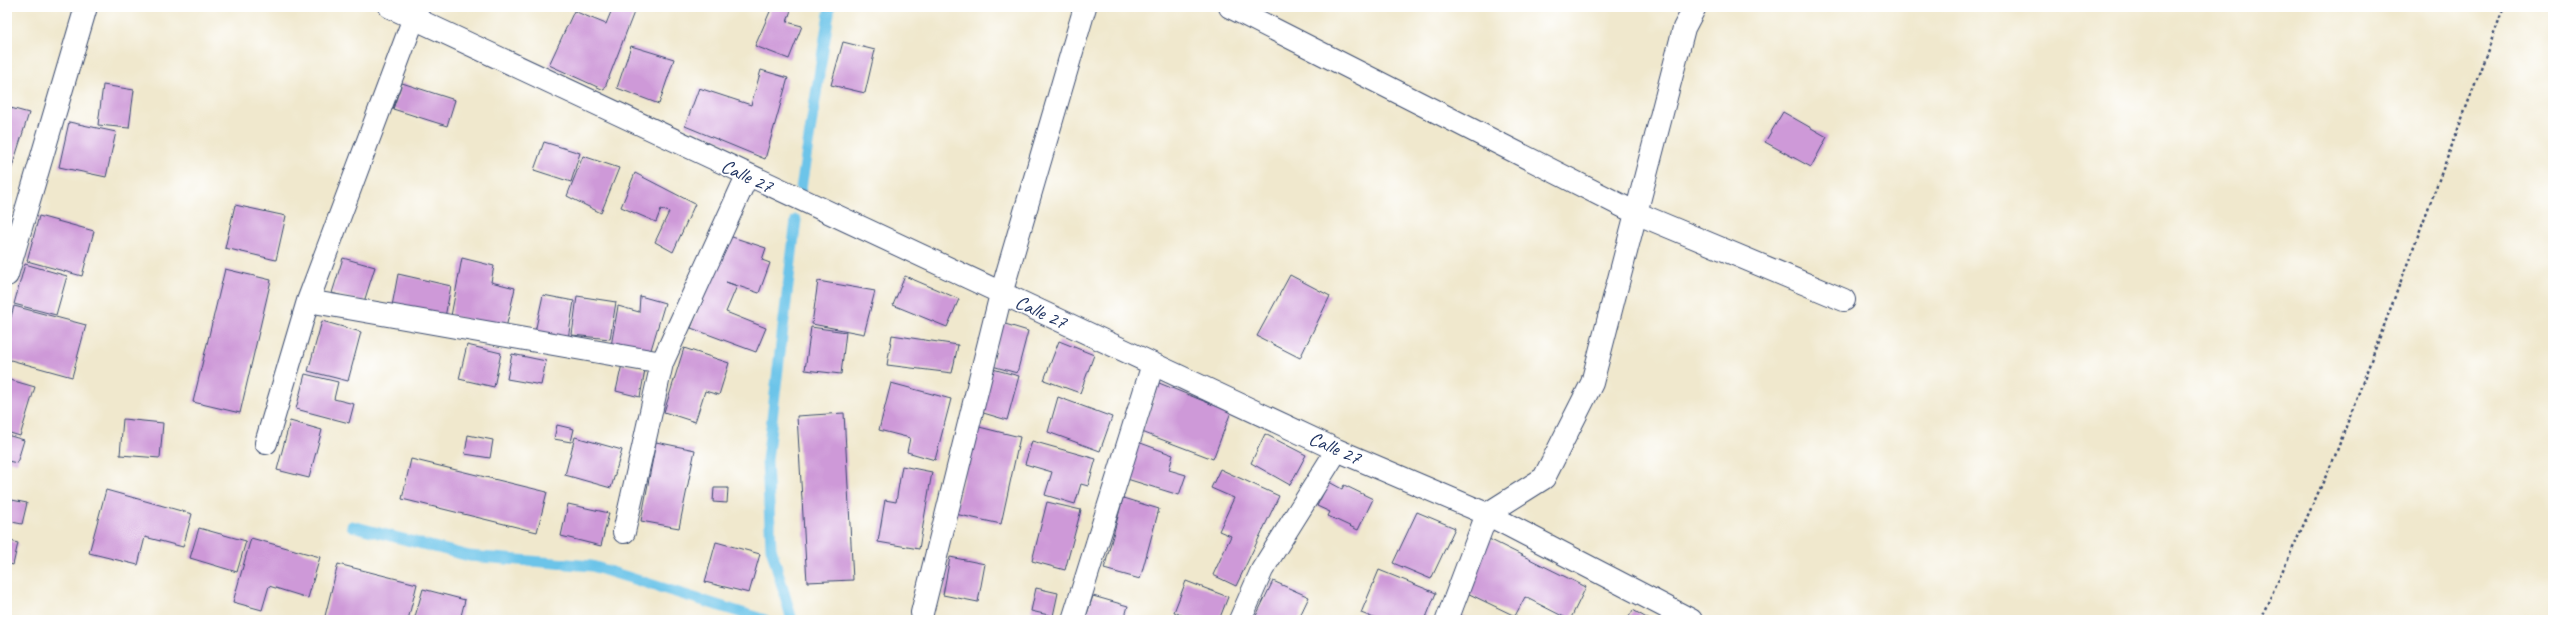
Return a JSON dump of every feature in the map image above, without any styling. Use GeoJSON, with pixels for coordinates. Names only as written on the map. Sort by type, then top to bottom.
{"type":"FeatureCollection","features":[{"type":"Feature","properties":{"kind":"street"},"geometry":{"type":"LineString","coordinates":[[7,275],[86,7]]}},
{"type":"Feature","properties":{"kind":"street","name":"Calle 27"},"geometry":{"type":"LineString","coordinates":[[390,7],[416,13],[747,176],[1337,450],[1487,514],[1691,620]]}},
{"type":"Feature","properties":{"kind":"street"},"geometry":{"type":"LineString","coordinates":[[922,613],[1001,294],[1085,7]]}},
{"type":"Feature","properties":{"kind":"street"},"geometry":{"type":"LineString","coordinates":[[1230,7],[1636,213],[1844,300]]}},
{"type":"Feature","properties":{"kind":"street"},"geometry":{"type":"LineString","coordinates":[[1447,620],[1487,514],[1544,478],[1592,383],[1684,28],[1695,7]]}},
{"type":"Feature","properties":{"kind":"street"},"geometry":{"type":"LineString","coordinates":[[266,443],[308,301],[416,13]]}},
{"type":"Feature","properties":{"kind":"street"},"geometry":{"type":"LineString","coordinates":[[624,532],[662,363],[747,176]]}},
{"type":"Feature","properties":{"kind":"street"},"geometry":{"type":"LineString","coordinates":[[308,301],[662,363]]}},
{"type":"Feature","properties":{"kind":"street"},"geometry":{"type":"LineString","coordinates":[[1074,620],[1153,364]]}},
{"type":"Feature","properties":{"kind":"street"},"geometry":{"type":"LineString","coordinates":[[1240,620],[1262,570],[1337,450]]}},
{"type":"Feature","properties":{"kind":"path"},"geometry":{"type":"LineString","coordinates":[[2260,620],[2335,456],[2504,7]]}},
{"type":"Feature","properties":{"kind":"building"},"geometry":{"type":"Polygon","coordinates":[[[613,7],[636,7],[604,90],[549,65],[574,11],[606,24],[613,7]]]}},
{"type":"Feature","properties":{"kind":"building"},"geometry":{"type":"Polygon","coordinates":[[[772,7],[791,10],[787,22],[802,26],[789,59],[755,46],[772,7]]]}},
{"type":"Feature","properties":{"kind":"building"},"geometry":{"type":"Polygon","coordinates":[[[843,42],[875,50],[865,93],[831,85],[843,42]]]}},
{"type":"Feature","properties":{"kind":"building"},"geometry":{"type":"Polygon","coordinates":[[[631,46],[674,59],[659,104],[617,88],[631,46]]]}},
{"type":"Feature","properties":{"kind":"building"},"geometry":{"type":"Polygon","coordinates":[[[761,70],[788,78],[765,159],[685,126],[699,88],[751,105],[761,70]]]}},
{"type":"Feature","properties":{"kind":"building"},"geometry":{"type":"Polygon","coordinates":[[[402,83],[455,100],[447,126],[393,109],[402,83]]]}},
{"type":"Feature","properties":{"kind":"building"},"geometry":{"type":"Polygon","coordinates":[[[103,85],[134,90],[129,128],[98,125],[103,85]]]}},
{"type":"Feature","properties":{"kind":"building"},"geometry":{"type":"Polygon","coordinates":[[[7,107],[29,113],[7,183],[7,107]]]}},
{"type":"Feature","properties":{"kind":"building"},"geometry":{"type":"Polygon","coordinates":[[[1783,112],[1827,137],[1811,167],[1765,142],[1783,112]]]}},
{"type":"Feature","properties":{"kind":"building"},"geometry":{"type":"Polygon","coordinates":[[[69,122],[116,132],[106,177],[59,167],[69,122]]]}},
{"type":"Feature","properties":{"kind":"building"},"geometry":{"type":"Polygon","coordinates":[[[544,142],[580,153],[571,182],[534,170],[544,142]]]}},
{"type":"Feature","properties":{"kind":"building"},"geometry":{"type":"Polygon","coordinates":[[[583,156],[619,168],[601,213],[567,196],[583,156]]]}},
{"type":"Feature","properties":{"kind":"building"},"geometry":{"type":"Polygon","coordinates":[[[635,173],[695,204],[673,252],[655,242],[669,212],[661,209],[656,222],[621,207],[635,173]]]}},
{"type":"Feature","properties":{"kind":"building"},"geometry":{"type":"Polygon","coordinates":[[[235,205],[286,216],[276,260],[225,248],[235,205]]]}},
{"type":"Feature","properties":{"kind":"building"},"geometry":{"type":"Polygon","coordinates":[[[39,216],[94,231],[82,276],[27,261],[39,216]]]}},
{"type":"Feature","properties":{"kind":"building"},"geometry":{"type":"Polygon","coordinates":[[[726,235],[766,248],[762,260],[770,263],[759,293],[726,282],[737,286],[726,312],[766,328],[756,352],[691,328],[726,235]]]}},
{"type":"Feature","properties":{"kind":"building"},"geometry":{"type":"Polygon","coordinates":[[[343,258],[375,267],[364,302],[332,293],[343,258]]]}},
{"type":"Feature","properties":{"kind":"building"},"geometry":{"type":"Polygon","coordinates":[[[462,258],[494,266],[491,282],[515,288],[506,328],[451,316],[462,258]]]}},
{"type":"Feature","properties":{"kind":"building"},"geometry":{"type":"Polygon","coordinates":[[[25,264],[67,276],[56,315],[14,304],[25,264]]]}},
{"type":"Feature","properties":{"kind":"building"},"geometry":{"type":"Polygon","coordinates":[[[225,269],[271,280],[240,413],[193,402],[225,269]]]}},
{"type":"Feature","properties":{"kind":"building"},"geometry":{"type":"Polygon","coordinates":[[[398,274],[451,286],[445,317],[392,306],[398,274]]]}},
{"type":"Feature","properties":{"kind":"building"},"geometry":{"type":"Polygon","coordinates":[[[1290,275],[1330,296],[1300,358],[1257,336],[1290,275]]]}},
{"type":"Feature","properties":{"kind":"building"},"geometry":{"type":"Polygon","coordinates":[[[905,276],[959,299],[947,327],[893,305],[905,276]]]}},
{"type":"Feature","properties":{"kind":"building"},"geometry":{"type":"Polygon","coordinates":[[[818,281],[875,291],[864,334],[812,324],[818,281]]]}},
{"type":"Feature","properties":{"kind":"building"},"geometry":{"type":"Polygon","coordinates":[[[543,295],[574,301],[568,339],[535,332],[543,295]]]}},
{"type":"Feature","properties":{"kind":"building"},"geometry":{"type":"Polygon","coordinates":[[[577,296],[616,302],[610,339],[572,335],[577,296]]]}},
{"type":"Feature","properties":{"kind":"building"},"geometry":{"type":"Polygon","coordinates":[[[640,296],[665,303],[650,353],[611,346],[618,306],[639,312],[640,296]]]}},
{"type":"Feature","properties":{"kind":"building"},"geometry":{"type":"Polygon","coordinates":[[[14,306],[86,325],[72,377],[7,359],[7,331],[14,306]]]}},
{"type":"Feature","properties":{"kind":"building"},"geometry":{"type":"Polygon","coordinates":[[[322,321],[361,332],[348,381],[308,371],[322,321]]]}},
{"type":"Feature","properties":{"kind":"building"},"geometry":{"type":"Polygon","coordinates":[[[1002,323],[1028,331],[1017,373],[992,366],[1002,323]]]}},
{"type":"Feature","properties":{"kind":"building"},"geometry":{"type":"Polygon","coordinates":[[[811,327],[846,332],[841,374],[805,370],[811,327]]]}},
{"type":"Feature","properties":{"kind":"building"},"geometry":{"type":"Polygon","coordinates":[[[892,335],[958,345],[952,373],[887,365],[892,335]]]}},
{"type":"Feature","properties":{"kind":"building"},"geometry":{"type":"Polygon","coordinates":[[[1059,341],[1094,355],[1080,393],[1044,380],[1059,341]]]}},
{"type":"Feature","properties":{"kind":"building"},"geometry":{"type":"Polygon","coordinates":[[[467,345],[501,353],[494,387],[459,379],[467,345]]]}},
{"type":"Feature","properties":{"kind":"building"},"geometry":{"type":"Polygon","coordinates":[[[684,348],[729,363],[719,395],[705,391],[695,422],[664,412],[684,348]]]}},
{"type":"Feature","properties":{"kind":"building"},"geometry":{"type":"Polygon","coordinates":[[[512,354],[546,361],[541,385],[507,379],[512,354]]]}},
{"type":"Feature","properties":{"kind":"building"},"geometry":{"type":"Polygon","coordinates":[[[622,364],[645,370],[640,397],[616,391],[622,364]]]}},
{"type":"Feature","properties":{"kind":"building"},"geometry":{"type":"Polygon","coordinates":[[[989,368],[1019,376],[1007,420],[980,412],[989,368]]]}},
{"type":"Feature","properties":{"kind":"building"},"geometry":{"type":"Polygon","coordinates":[[[305,374],[338,382],[334,399],[354,404],[349,423],[296,409],[305,374]]]}},
{"type":"Feature","properties":{"kind":"building"},"geometry":{"type":"Polygon","coordinates":[[[7,379],[35,387],[20,436],[7,432],[7,379]]]}},
{"type":"Feature","properties":{"kind":"building"},"geometry":{"type":"Polygon","coordinates":[[[891,383],[951,399],[935,460],[907,452],[910,438],[879,430],[891,383]]]}},
{"type":"Feature","properties":{"kind":"building"},"geometry":{"type":"Polygon","coordinates":[[[1159,383],[1231,412],[1213,459],[1142,432],[1159,383]]]}},
{"type":"Feature","properties":{"kind":"building"},"geometry":{"type":"Polygon","coordinates":[[[1058,397],[1112,417],[1100,451],[1048,432],[1058,397]]]}},
{"type":"Feature","properties":{"kind":"building"},"geometry":{"type":"Polygon","coordinates":[[[844,413],[853,580],[807,582],[797,416],[844,413]]]}},
{"type":"Feature","properties":{"kind":"building"},"geometry":{"type":"Polygon","coordinates":[[[123,419],[163,423],[160,458],[120,455],[123,419]]]}},
{"type":"Feature","properties":{"kind":"building"},"geometry":{"type":"Polygon","coordinates":[[[290,421],[322,430],[309,478],[277,470],[290,421]]]}},
{"type":"Feature","properties":{"kind":"building"},"geometry":{"type":"Polygon","coordinates":[[[557,425],[574,429],[571,442],[554,439],[557,425]]]}},
{"type":"Feature","properties":{"kind":"building"},"geometry":{"type":"Polygon","coordinates":[[[975,426],[1020,437],[1001,524],[955,514],[975,426]]]}},
{"type":"Feature","properties":{"kind":"building"},"geometry":{"type":"Polygon","coordinates":[[[1265,434],[1306,455],[1290,485],[1251,463],[1265,434]]]}},
{"type":"Feature","properties":{"kind":"building"},"geometry":{"type":"Polygon","coordinates":[[[7,435],[24,440],[17,463],[8,461],[7,464],[7,435]]]}},
{"type":"Feature","properties":{"kind":"building"},"geometry":{"type":"Polygon","coordinates":[[[468,435],[493,440],[490,458],[465,454],[468,435]]]}},
{"type":"Feature","properties":{"kind":"building"},"geometry":{"type":"Polygon","coordinates":[[[575,437],[622,450],[611,488],[565,475],[575,437]]]}},
{"type":"Feature","properties":{"kind":"building"},"geometry":{"type":"Polygon","coordinates":[[[1032,441],[1096,459],[1088,486],[1081,484],[1075,504],[1045,495],[1052,472],[1025,464],[1032,441]]]}},
{"type":"Feature","properties":{"kind":"building"},"geometry":{"type":"Polygon","coordinates":[[[656,442],[695,450],[679,528],[641,521],[656,442]]]}},
{"type":"Feature","properties":{"kind":"building"},"geometry":{"type":"Polygon","coordinates":[[[1138,442],[1173,455],[1169,470],[1186,475],[1179,495],[1127,479],[1138,442]]]}},
{"type":"Feature","properties":{"kind":"building"},"geometry":{"type":"Polygon","coordinates":[[[411,459],[547,492],[537,532],[402,499],[411,459]]]}},
{"type":"Feature","properties":{"kind":"building"},"geometry":{"type":"Polygon","coordinates":[[[902,466],[932,472],[919,549],[878,542],[885,500],[896,502],[902,466]]]}},
{"type":"Feature","properties":{"kind":"building"},"geometry":{"type":"Polygon","coordinates":[[[1220,469],[1279,496],[1236,586],[1213,575],[1231,536],[1219,531],[1234,498],[1211,488],[1220,469]]]}},
{"type":"Feature","properties":{"kind":"building"},"geometry":{"type":"Polygon","coordinates":[[[1329,482],[1342,489],[1344,485],[1373,499],[1358,530],[1328,516],[1330,512],[1317,506],[1329,482]]]}},
{"type":"Feature","properties":{"kind":"building"},"geometry":{"type":"Polygon","coordinates":[[[714,488],[728,488],[727,503],[713,502],[714,488]]]}},
{"type":"Feature","properties":{"kind":"building"},"geometry":{"type":"Polygon","coordinates":[[[106,490],[192,514],[183,547],[145,537],[138,565],[89,553],[106,490]]]}},
{"type":"Feature","properties":{"kind":"building"},"geometry":{"type":"Polygon","coordinates":[[[1123,498],[1159,509],[1140,579],[1104,569],[1123,498]]]}},
{"type":"Feature","properties":{"kind":"building"},"geometry":{"type":"Polygon","coordinates":[[[7,499],[27,503],[22,524],[7,521],[7,499]]]}},
{"type":"Feature","properties":{"kind":"building"},"geometry":{"type":"Polygon","coordinates":[[[1047,502],[1081,510],[1065,570],[1032,561],[1047,502]]]}},
{"type":"Feature","properties":{"kind":"building"},"geometry":{"type":"Polygon","coordinates":[[[568,504],[609,513],[601,546],[561,536],[568,504]]]}},
{"type":"Feature","properties":{"kind":"building"},"geometry":{"type":"Polygon","coordinates":[[[1417,512],[1455,528],[1431,579],[1393,563],[1417,512]]]}},
{"type":"Feature","properties":{"kind":"building"},"geometry":{"type":"Polygon","coordinates":[[[199,528],[246,541],[237,572],[190,558],[199,528]]]}},
{"type":"Feature","properties":{"kind":"building"},"geometry":{"type":"Polygon","coordinates":[[[251,538],[320,557],[308,598],[269,586],[262,610],[233,602],[251,538]]]}},
{"type":"Feature","properties":{"kind":"building"},"geometry":{"type":"Polygon","coordinates":[[[1487,538],[1586,587],[1570,620],[1525,597],[1515,616],[1461,590],[1487,538]]]}},
{"type":"Feature","properties":{"kind":"building"},"geometry":{"type":"Polygon","coordinates":[[[7,540],[18,543],[13,565],[7,563],[7,540]]]}},
{"type":"Feature","properties":{"kind":"building"},"geometry":{"type":"Polygon","coordinates":[[[716,542],[760,554],[749,593],[705,582],[716,542]]]}},
{"type":"Feature","properties":{"kind":"building"},"geometry":{"type":"Polygon","coordinates":[[[950,557],[985,564],[978,602],[943,595],[950,557]]]}},
{"type":"Feature","properties":{"kind":"building"},"geometry":{"type":"Polygon","coordinates":[[[338,564],[417,584],[408,620],[324,620],[338,564]]]}},
{"type":"Feature","properties":{"kind":"building"},"geometry":{"type":"Polygon","coordinates":[[[1379,570],[1436,593],[1425,620],[1379,620],[1361,613],[1379,570]]]}},
{"type":"Feature","properties":{"kind":"building"},"geometry":{"type":"Polygon","coordinates":[[[1186,581],[1228,597],[1219,620],[1194,620],[1174,612],[1186,581]]]}},
{"type":"Feature","properties":{"kind":"building"},"geometry":{"type":"Polygon","coordinates":[[[1273,581],[1309,597],[1298,620],[1254,620],[1273,581]]]}},
{"type":"Feature","properties":{"kind":"building"},"geometry":{"type":"Polygon","coordinates":[[[1036,588],[1058,593],[1053,616],[1031,611],[1036,588]]]}},
{"type":"Feature","properties":{"kind":"building"},"geometry":{"type":"Polygon","coordinates":[[[423,589],[465,600],[460,620],[414,620],[423,589]]]}},
{"type":"Feature","properties":{"kind":"building"},"geometry":{"type":"Polygon","coordinates":[[[1093,596],[1128,606],[1124,620],[1085,620],[1093,596]]]}},
{"type":"Feature","properties":{"kind":"building"},"geometry":{"type":"Polygon","coordinates":[[[1633,610],[1650,620],[1627,620],[1633,610]]]}},
{"type":"Feature","properties":{"kind":"building"},"geometry":{"type":"Polygon","coordinates":[[[1455,614],[1476,620],[1454,620],[1455,614]]]}},
{"type":"Feature","properties":{"kind":"waterway"},"geometry":{"type":"LineString","coordinates":[[801,188],[830,7]]}},
{"type":"Feature","properties":{"kind":"waterway"},"geometry":{"type":"LineString","coordinates":[[792,620],[771,548],[767,460],[796,220]]}},
{"type":"Feature","properties":{"kind":"waterway"},"geometry":{"type":"LineString","coordinates":[[352,526],[469,556],[592,566],[765,620]]}}]}
